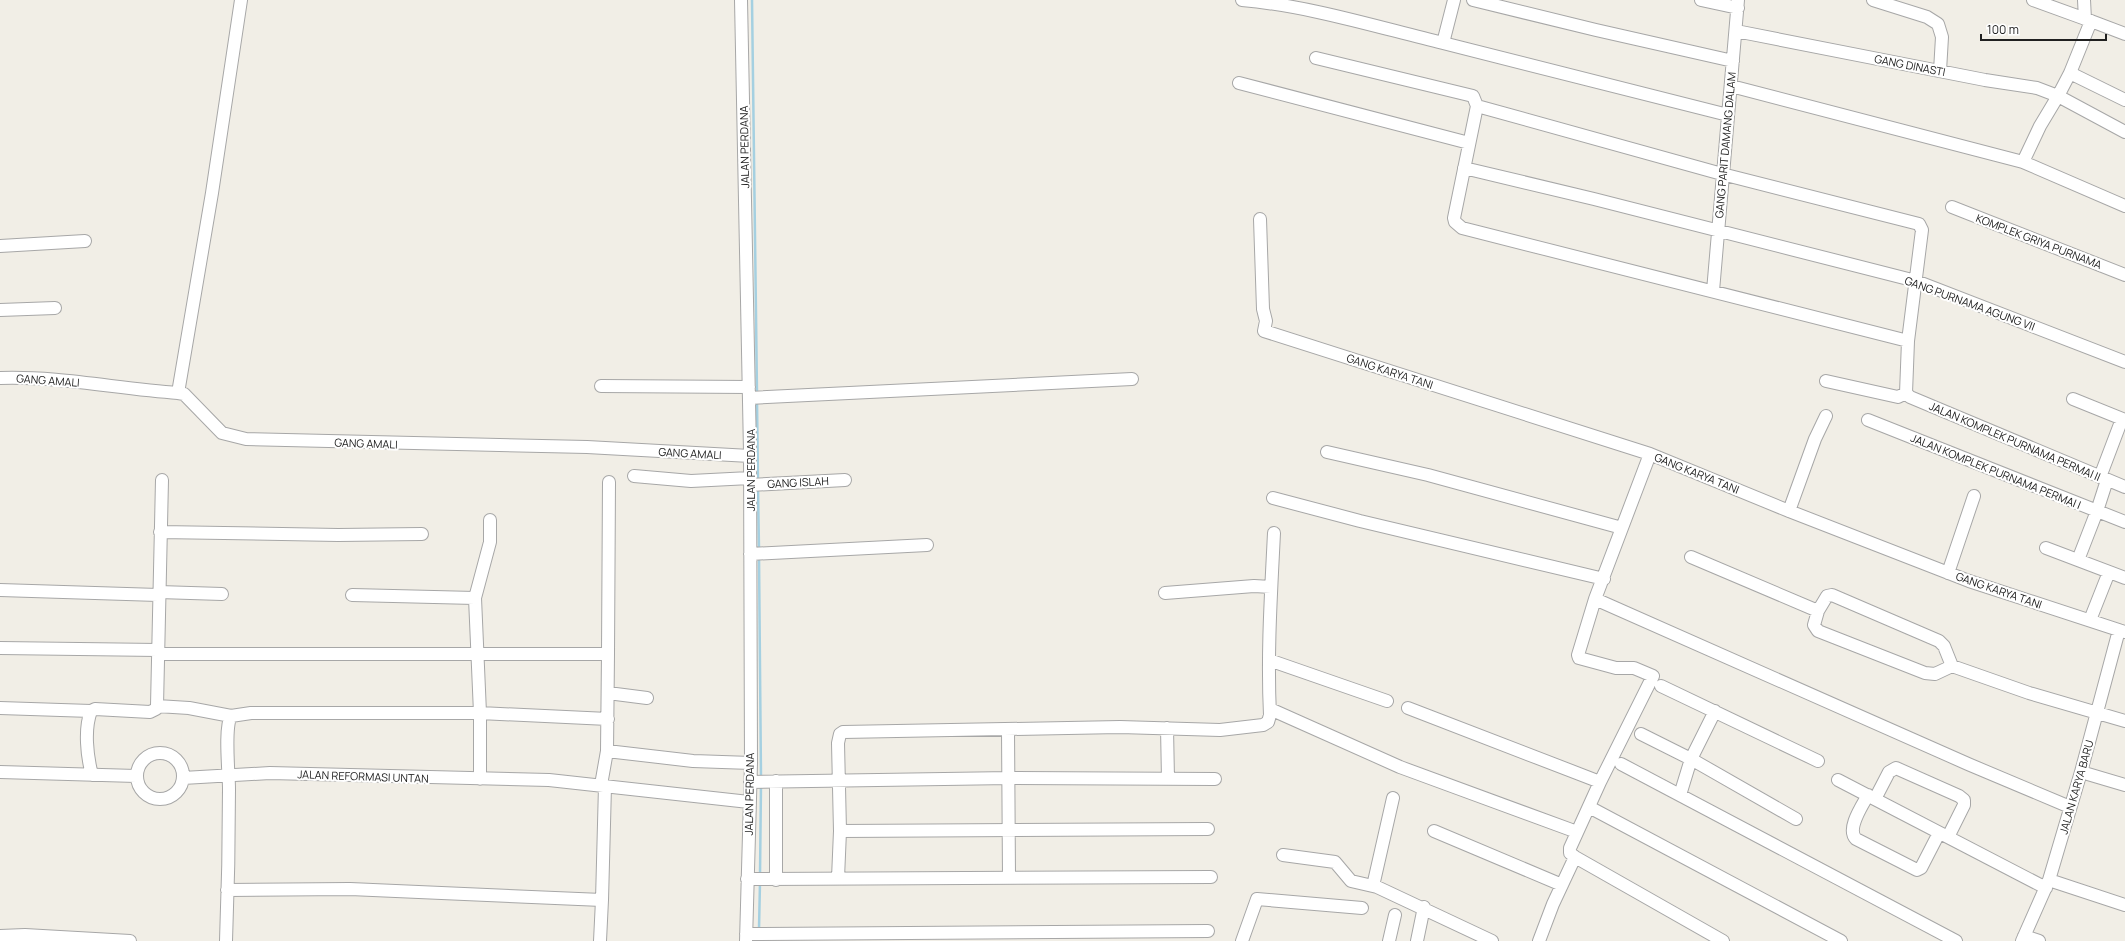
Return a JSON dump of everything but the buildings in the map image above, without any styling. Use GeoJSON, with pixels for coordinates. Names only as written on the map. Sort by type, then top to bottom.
{"type":"FeatureCollection","features":[{"type":"Feature","properties":{"kind":"street"},"geometry":{"type":"LineString","coordinates":[[178,392],[212,193],[241,0]]}},
{"type":"Feature","properties":{"kind":"street","name":"JALAN PERDANA"},"geometry":{"type":"LineString","coordinates":[[741,0],[743,150],[753,395],[750,481],[756,554],[750,764],[762,782],[749,802],[752,936]]}},
{"type":"Feature","properties":{"kind":"street"},"geometry":{"type":"LineString","coordinates":[[1242,0],[1267,2],[1326,14],[1728,115]]}},
{"type":"Feature","properties":{"kind":"street"},"geometry":{"type":"LineString","coordinates":[[1443,43],[1454,0]]}},
{"type":"Feature","properties":{"kind":"street"},"geometry":{"type":"LineString","coordinates":[[1473,0],[1733,61]]}},
{"type":"Feature","properties":{"kind":"street"},"geometry":{"type":"LineString","coordinates":[[1701,0],[1738,4]]}},
{"type":"Feature","properties":{"kind":"street"},"geometry":{"type":"LineString","coordinates":[[1873,0],[1927,17],[1938,24],[1942,37],[1940,71]]}},
{"type":"Feature","properties":{"kind":"street"},"geometry":{"type":"LineString","coordinates":[[2033,0],[2125,34]]}},
{"type":"Feature","properties":{"kind":"street"},"geometry":{"type":"LineString","coordinates":[[2023,162],[2040,126],[2070,73],[2088,20],[2084,0]]}},
{"type":"Feature","properties":{"kind":"street","name":"GANG PARIT DAMANG DALAM"},"geometry":{"type":"LineString","coordinates":[[1713,291],[1738,4]]}},
{"type":"Feature","properties":{"kind":"street","name":"GANG DINASTI"},"geometry":{"type":"LineString","coordinates":[[1736,31],[1940,71],[2037,88],[2058,96],[2125,132]]}},
{"type":"Feature","properties":{"kind":"street"},"geometry":{"type":"LineString","coordinates":[[1316,58],[1473,96],[1477,106],[1454,218],[1455,222],[1462,228],[1908,341]]}},
{"type":"Feature","properties":{"kind":"street"},"geometry":{"type":"LineString","coordinates":[[2070,73],[2125,100]]}},
{"type":"Feature","properties":{"kind":"street"},"geometry":{"type":"LineString","coordinates":[[1239,83],[1469,143]]}},
{"type":"Feature","properties":{"kind":"street"},"geometry":{"type":"LineString","coordinates":[[1731,86],[2023,162],[2125,206]]}},
{"type":"Feature","properties":{"kind":"street"},"geometry":{"type":"LineString","coordinates":[[1477,106],[1722,174],[1919,224],[1922,230],[1908,341],[1906,393],[1898,397],[1826,381]]}},
{"type":"Feature","properties":{"kind":"street","name":"GANG PURNAMA AGUNG VII"},"geometry":{"type":"LineString","coordinates":[[1464,168],[1594,199],[1916,281],[2125,362]]}},
{"type":"Feature","properties":{"kind":"street","name":"KOMPLEK GRIYA PURNAMA"},"geometry":{"type":"LineString","coordinates":[[1952,207],[2125,275]]}},
{"type":"Feature","properties":{"kind":"street","name":"GANG KARYA TANI"},"geometry":{"type":"LineString","coordinates":[[1260,219],[1263,309],[1266,321],[1264,331],[1650,454],[1789,511],[1948,573],[2122,631]]}},
{"type":"Feature","properties":{"kind":"street"},"geometry":{"type":"LineString","coordinates":[[0,246],[85,241]]}},
{"type":"Feature","properties":{"kind":"street"},"geometry":{"type":"LineString","coordinates":[[0,310],[55,308]]}},
{"type":"Feature","properties":{"kind":"street","name":"GANG AMALI"},"geometry":{"type":"LineString","coordinates":[[0,378],[34,377],[64,379],[178,392],[184,394],[222,433],[246,439],[587,447],[750,456]]}},
{"type":"Feature","properties":{"kind":"street"},"geometry":{"type":"LineString","coordinates":[[601,386],[753,395],[1132,379]]}},
{"type":"Feature","properties":{"kind":"street","name":"JALAN KOMPLEK PURNAMA PERMAI II"},"geometry":{"type":"LineString","coordinates":[[1906,393],[2125,487]]}},
{"type":"Feature","properties":{"kind":"street"},"geometry":{"type":"LineString","coordinates":[[2073,399],[2124,419],[2103,478],[2097,511],[2078,560]]}},
{"type":"Feature","properties":{"kind":"street"},"geometry":{"type":"LineString","coordinates":[[1789,511],[1815,439],[1826,416]]}},
{"type":"Feature","properties":{"kind":"street","name":"JALAN KOMPLEK PURNAMA PERMAI I"},"geometry":{"type":"LineString","coordinates":[[1868,420],[2125,522]]}},
{"type":"Feature","properties":{"kind":"street"},"geometry":{"type":"LineString","coordinates":[[1327,452],[1428,475],[1622,528]]}},
{"type":"Feature","properties":{"kind":"street"},"geometry":{"type":"LineString","coordinates":[[1650,454],[1604,579],[1595,599],[1582,638],[1578,656],[1609,667],[1634,668],[1653,676],[1600,782],[1570,848],[1570,853],[1723,941]]}},
{"type":"Feature","properties":{"kind":"street","name":"GANG ISLAH"},"geometry":{"type":"LineString","coordinates":[[634,476],[691,480],[845,480]]}},
{"type":"Feature","properties":{"kind":"street"},"geometry":{"type":"LineString","coordinates":[[0,708],[91,711],[95,709],[150,712],[156,709],[158,706],[158,593],[162,480]]}},
{"type":"Feature","properties":{"kind":"street"},"geometry":{"type":"LineString","coordinates":[[600,941],[602,900],[603,786],[608,719],[609,482]]}},
{"type":"Feature","properties":{"kind":"street"},"geometry":{"type":"LineString","coordinates":[[1948,573],[1974,496]]}},
{"type":"Feature","properties":{"kind":"street"},"geometry":{"type":"LineString","coordinates":[[1273,498],[1360,521],[1604,579]]}},
{"type":"Feature","properties":{"kind":"street"},"geometry":{"type":"LineString","coordinates":[[480,779],[480,713],[475,598],[490,542],[490,520]]}},
{"type":"Feature","properties":{"kind":"street"},"geometry":{"type":"LineString","coordinates":[[160,532],[338,535],[422,534]]}},
{"type":"Feature","properties":{"kind":"street"},"geometry":{"type":"LineString","coordinates":[[838,878],[840,831],[838,742],[840,734],[844,732],[1120,727],[1220,730],[1263,725],[1268,722],[1270,709],[1269,660],[1274,533]]}},
{"type":"Feature","properties":{"kind":"street"},"geometry":{"type":"LineString","coordinates":[[756,554],[927,545]]}},
{"type":"Feature","properties":{"kind":"street"},"geometry":{"type":"LineString","coordinates":[[2046,548],[2125,578]]}},
{"type":"Feature","properties":{"kind":"street"},"geometry":{"type":"LineString","coordinates":[[1691,557],[1818,611]]}},
{"type":"Feature","properties":{"kind":"street"},"geometry":{"type":"LineString","coordinates":[[2090,620],[2109,572]]}},
{"type":"Feature","properties":{"kind":"street"},"geometry":{"type":"LineString","coordinates":[[1165,593],[1254,586],[1271,587]]}},
{"type":"Feature","properties":{"kind":"street"},"geometry":{"type":"LineString","coordinates":[[0,590],[222,594]]}},
{"type":"Feature","properties":{"kind":"street"},"geometry":{"type":"LineString","coordinates":[[352,595],[475,598]]}},
{"type":"Feature","properties":{"kind":"street"},"geometry":{"type":"LineString","coordinates":[[1952,666],[1944,646],[1939,641],[1832,595],[1827,596],[1818,611],[1814,627],[1818,631],[1930,674],[1935,674],[1952,666],[2029,693],[2125,721]]}},
{"type":"Feature","properties":{"kind":"street"},"geometry":{"type":"LineString","coordinates":[[1595,599],[2070,808]]}},
{"type":"Feature","properties":{"kind":"street","name":"JALAN KARYA BARU"},"geometry":{"type":"LineString","coordinates":[[2024,939],[2048,884],[2081,772],[2096,712],[2122,631]]}},
{"type":"Feature","properties":{"kind":"street"},"geometry":{"type":"LineString","coordinates":[[0,648],[158,652],[477,655],[608,654]]}},
{"type":"Feature","properties":{"kind":"street"},"geometry":{"type":"LineString","coordinates":[[1269,660],[1387,701]]}},
{"type":"Feature","properties":{"kind":"street"},"geometry":{"type":"LineString","coordinates":[[1661,686],[1715,710],[1818,762]]}},
{"type":"Feature","properties":{"kind":"street"},"geometry":{"type":"LineString","coordinates":[[608,693],[647,698]]}},
{"type":"Feature","properties":{"kind":"street"},"geometry":{"type":"LineString","coordinates":[[158,706],[189,708],[231,716],[252,713],[480,713],[608,719]]}},
{"type":"Feature","properties":{"kind":"street"},"geometry":{"type":"LineString","coordinates":[[1408,708],[1600,782]]}},
{"type":"Feature","properties":{"kind":"street"},"geometry":{"type":"LineString","coordinates":[[1270,709],[1400,767],[1578,832]]}},
{"type":"Feature","properties":{"kind":"street"},"geometry":{"type":"LineString","coordinates":[[1680,795],[1691,759],[1715,710]]}},
{"type":"Feature","properties":{"kind":"street"},"geometry":{"type":"LineString","coordinates":[[91,711],[89,717],[88,745],[92,775]]}},
{"type":"Feature","properties":{"kind":"street"},"geometry":{"type":"LineString","coordinates":[[226,941],[229,720],[231,716]]}},
{"type":"Feature","properties":{"kind":"street"},"geometry":{"type":"LineString","coordinates":[[1167,728],[1168,779]]}},
{"type":"Feature","properties":{"kind":"street"},"geometry":{"type":"LineString","coordinates":[[1008,730],[1010,778],[1009,877]]}},
{"type":"Feature","properties":{"kind":"street"},"geometry":{"type":"LineString","coordinates":[[1642,734],[1691,759],[1796,819]]}},
{"type":"Feature","properties":{"kind":"street"},"geometry":{"type":"LineString","coordinates":[[161,752],[170,754],[178,760],[182,768],[183,778],[181,786],[176,794],[168,798],[159,799],[150,797],[143,792],[138,784],[136,776],[138,766],[144,758],[161,752]]}},
{"type":"Feature","properties":{"kind":"street"},"geometry":{"type":"LineString","coordinates":[[606,752],[693,761],[750,764]]}},
{"type":"Feature","properties":{"kind":"street"},"geometry":{"type":"LineString","coordinates":[[1621,764],[1956,941]]}},
{"type":"Feature","properties":{"kind":"street"},"geometry":{"type":"LineString","coordinates":[[1893,768],[1959,796],[1964,800],[1964,805],[1944,835],[1921,868],[1917,870],[1856,839],[1853,836],[1852,829],[1871,797],[1893,768]]}},
{"type":"Feature","properties":{"kind":"street"},"geometry":{"type":"LineString","coordinates":[[0,772],[136,776]]}},
{"type":"Feature","properties":{"kind":"street"},"geometry":{"type":"LineString","coordinates":[[2081,772],[2125,785]]}},
{"type":"Feature","properties":{"kind":"street","name":"JALAN REFORMASI UNTAN"},"geometry":{"type":"LineString","coordinates":[[183,778],[229,774],[270,774],[549,780],[749,802]]}},
{"type":"Feature","properties":{"kind":"street"},"geometry":{"type":"LineString","coordinates":[[774,880],[762,782],[1010,778],[1215,779]]}},
{"type":"Feature","properties":{"kind":"street"},"geometry":{"type":"LineString","coordinates":[[1838,780],[1944,835],[2048,884],[2125,906]]}},
{"type":"Feature","properties":{"kind":"street"},"geometry":{"type":"LineString","coordinates":[[1373,886],[1393,798]]}},
{"type":"Feature","properties":{"kind":"street"},"geometry":{"type":"LineString","coordinates":[[1589,807],[1841,941]]}},
{"type":"Feature","properties":{"kind":"street"},"geometry":{"type":"LineString","coordinates":[[840,831],[1208,828]]}},
{"type":"Feature","properties":{"kind":"street"},"geometry":{"type":"LineString","coordinates":[[1434,831],[1562,885]]}},
{"type":"Feature","properties":{"kind":"street"},"geometry":{"type":"LineString","coordinates":[[1283,855],[1335,862],[1352,881],[1373,886],[1424,907],[1492,941]]}},
{"type":"Feature","properties":{"kind":"street"},"geometry":{"type":"LineString","coordinates":[[1539,941],[1553,904],[1575,857]]}},
{"type":"Feature","properties":{"kind":"street"},"geometry":{"type":"LineString","coordinates":[[751,879],[1211,877]]}},
{"type":"Feature","properties":{"kind":"street"},"geometry":{"type":"LineString","coordinates":[[227,890],[357,889],[602,900]]}},
{"type":"Feature","properties":{"kind":"street"},"geometry":{"type":"LineString","coordinates":[[1242,941],[1257,899],[1362,908]]}},
{"type":"Feature","properties":{"kind":"street"},"geometry":{"type":"LineString","coordinates":[[1417,941],[1424,907]]}},
{"type":"Feature","properties":{"kind":"street"},"geometry":{"type":"LineString","coordinates":[[1390,941],[1395,914]]}},
{"type":"Feature","properties":{"kind":"street"},"geometry":{"type":"LineString","coordinates":[[752,936],[1208,931]]}},
{"type":"Feature","properties":{"kind":"street"},"geometry":{"type":"LineString","coordinates":[[0,936],[25,935],[130,941]]}},
{"type":"Feature","properties":{"kind":"street"},"geometry":{"type":"LineString","coordinates":[[2024,939],[2039,941]]}},
{"type":"Feature","properties":{"kind":"waterway"},"geometry":{"type":"LineString","coordinates":[[752,0],[757,393]]}},
{"type":"Feature","properties":{"kind":"waterway"},"geometry":{"type":"LineString","coordinates":[[757,400],[758,481]]}},
{"type":"Feature","properties":{"kind":"waterway"},"geometry":{"type":"LineString","coordinates":[[758,488],[759,549]]}},
{"type":"Feature","properties":{"kind":"waterway"},"geometry":{"type":"LineString","coordinates":[[759,556],[761,777]]}},
{"type":"Feature","properties":{"kind":"waterway"},"geometry":{"type":"LineString","coordinates":[[760,875],[761,784]]}},
{"type":"Feature","properties":{"kind":"waterway"},"geometry":{"type":"LineString","coordinates":[[759,929],[760,882]]}}]}
